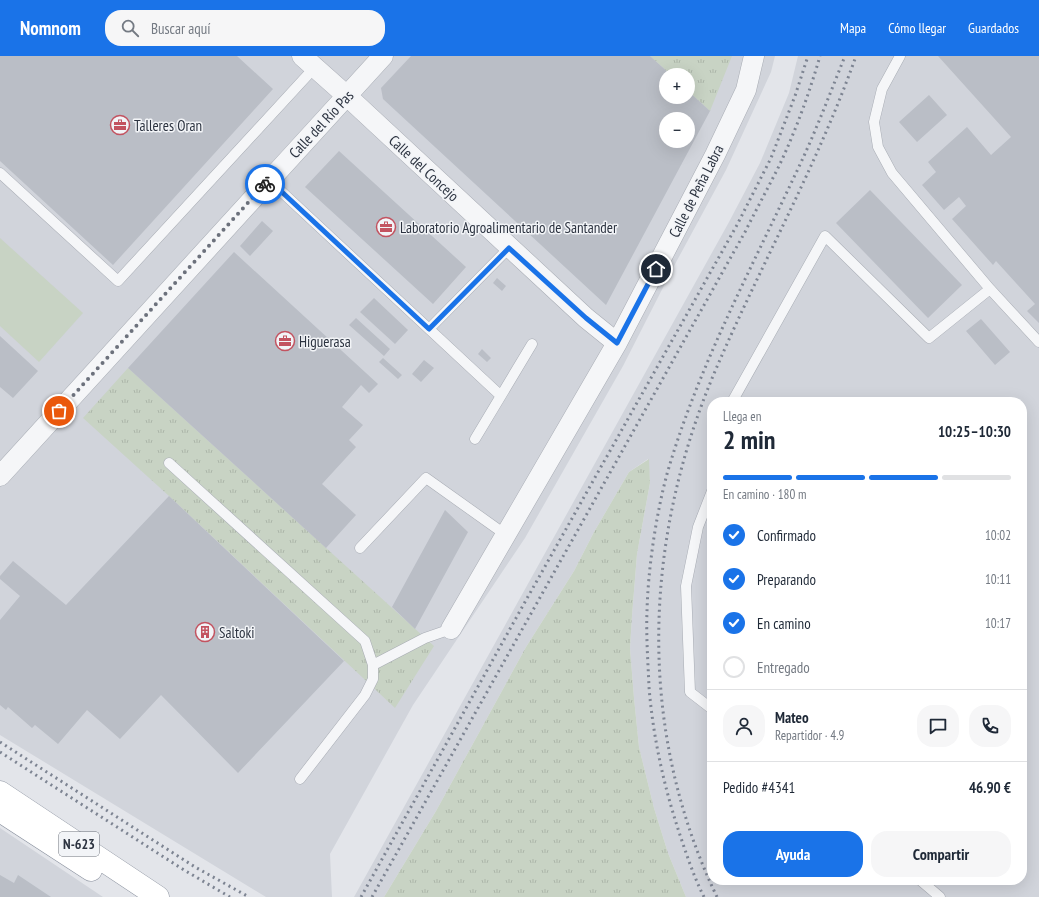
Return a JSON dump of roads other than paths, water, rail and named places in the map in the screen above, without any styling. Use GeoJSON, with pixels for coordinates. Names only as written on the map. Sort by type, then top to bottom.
{"type":"FeatureCollection","features":[{"type":"Feature","properties":{"kind":"highway","name":"N-623"},"geometry":{"type":"LineString","coordinates":[[0,792],[158,897]]}},
{"type":"Feature","properties":{"kind":"highway","name":"N-623"},"geometry":{"type":"LineString","coordinates":[[0,811],[133,897]]}},
{"type":"Feature","properties":{"kind":"street","name":"Calle del Río Pas"},"geometry":{"type":"LineString","coordinates":[[0,476],[383,56]]}},
{"type":"Feature","properties":{"kind":"street","name":"Calle de Peña Labra"},"geometry":{"type":"LineString","coordinates":[[452,629],[617,343],[718,148],[746,90],[754,56]]}},
{"type":"Feature","properties":{"kind":"street","name":"Calle del Concejo"},"geometry":{"type":"LineString","coordinates":[[309,62],[509,248],[586,318],[617,343]]}},
{"type":"Feature","properties":{"kind":"lane"},"geometry":{"type":"LineString","coordinates":[[900,56],[882,89],[874,122],[878,146],[892,173],[990,289],[1039,342]]}},
{"type":"Feature","properties":{"kind":"lane"},"geometry":{"type":"LineString","coordinates":[[0,173],[118,281],[309,62]]}},
{"type":"Feature","properties":{"kind":"lane"},"geometry":{"type":"LineString","coordinates":[[269,180],[500,395]]}},
{"type":"Feature","properties":{"kind":"lane"},"geometry":{"type":"LineString","coordinates":[[735,397],[825,236],[929,338],[990,289]]}},
{"type":"Feature","properties":{"kind":"lane"},"geometry":{"type":"LineString","coordinates":[[429,329],[509,248]]}},
{"type":"Feature","properties":{"kind":"lane"},"geometry":{"type":"LineString","coordinates":[[475,439],[500,395],[532,344]]}},
{"type":"Feature","properties":{"kind":"lane"},"geometry":{"type":"LineString","coordinates":[[169,463],[366,641],[373,665],[373,679],[365,695],[300,779]]}},
{"type":"Feature","properties":{"kind":"lane"},"geometry":{"type":"LineString","coordinates":[[360,548],[426,478],[506,535]]}},
{"type":"Feature","properties":{"kind":"lane"},"geometry":{"type":"LineString","coordinates":[[707,503],[698,527],[686,586],[690,692],[707,706]]}},
{"type":"Feature","properties":{"kind":"lane"},"geometry":{"type":"LineString","coordinates":[[373,665],[425,638],[452,629]]}},
{"type":"Feature","properties":{"kind":"lane"},"geometry":{"type":"LineString","coordinates":[[926,885],[940,897]]}},
{"type":"Feature","properties":{"kind":"railway"},"geometry":{"type":"LineString","coordinates":[[361,897],[737,225],[771,158],[795,96],[808,56]]}},
{"type":"Feature","properties":{"kind":"railway"},"geometry":{"type":"LineString","coordinates":[[372,897],[745,232],[779,166],[797,125],[820,56]]}},
{"type":"Feature","properties":{"kind":"railway"},"geometry":{"type":"LineString","coordinates":[[704,897],[688,859],[674,817],[660,762],[653,724],[649,687],[647,611],[649,578],[656,524],[667,474],[693,397],[742,285],[809,146],[845,56]]}},
{"type":"Feature","properties":{"kind":"railway"},"geometry":{"type":"LineString","coordinates":[[707,872],[691,833],[672,767],[662,700],[659,633],[663,566],[674,499],[692,434],[716,369],[807,175],[841,96],[856,56]]}},
{"type":"Feature","properties":{"kind":"railway"},"geometry":{"type":"LineString","coordinates":[[0,742],[195,867],[249,897]]}},
{"type":"Feature","properties":{"kind":"railway"},"geometry":{"type":"LineString","coordinates":[[0,752],[184,870],[230,897]]}},
{"type":"Feature","properties":{"kind":"railway"},"geometry":{"type":"LineString","coordinates":[[712,885],[717,897]]}},
{"type":"Feature","properties":{"kind":"place","name":"Talleres Oran"},"geometry":{"type":"Point","coordinates":[120,125]}},
{"type":"Feature","properties":{"kind":"place","name":"Laboratorio Agroalimentario de Santander"},"geometry":{"type":"Point","coordinates":[386,227]}},
{"type":"Feature","properties":{"kind":"place","name":"Higuerasa"},"geometry":{"type":"Point","coordinates":[285,341]}},
{"type":"Feature","properties":{"kind":"place","name":"Saltoki"},"geometry":{"type":"Point","coordinates":[205,632]}}]}
